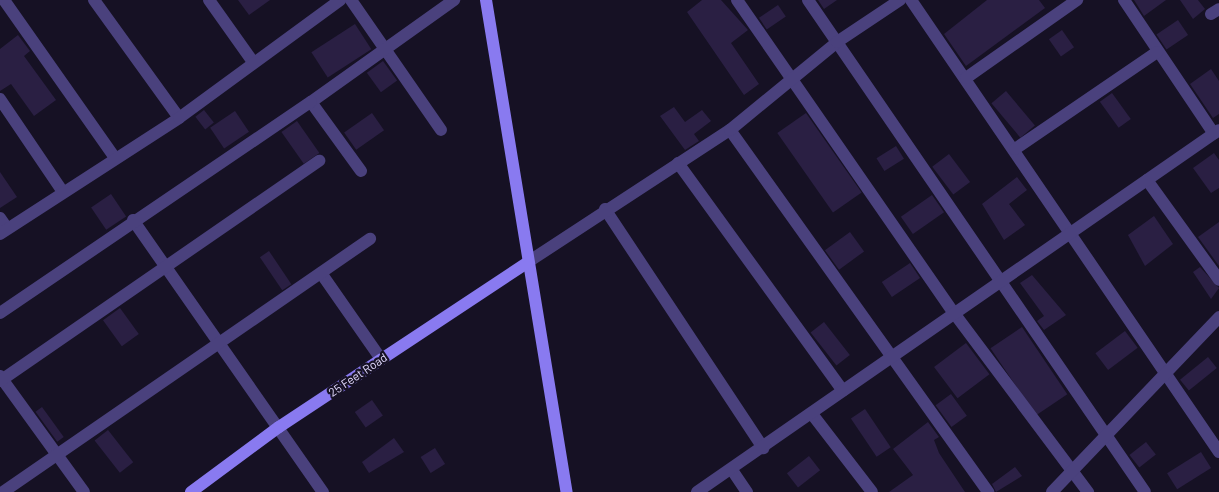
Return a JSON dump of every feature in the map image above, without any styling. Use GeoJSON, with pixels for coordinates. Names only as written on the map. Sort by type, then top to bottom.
{"type":"FeatureCollection","features":[{"type":"Feature","properties":{"kind":"street"},"geometry":{"type":"LineString","coordinates":[[4,0],[115,158]]}},
{"type":"Feature","properties":{"kind":"street"},"geometry":{"type":"LineString","coordinates":[[94,0],[179,118]]}},
{"type":"Feature","properties":{"kind":"street"},"geometry":{"type":"LineString","coordinates":[[209,0],[253,62]]}},
{"type":"Feature","properties":{"kind":"street"},"geometry":{"type":"LineString","coordinates":[[0,218],[4,231],[179,118],[324,5],[340,0]]}},
{"type":"Feature","properties":{"kind":"street"},"geometry":{"type":"LineString","coordinates":[[351,0],[441,130]]}},
{"type":"Feature","properties":{"kind":"street"},"geometry":{"type":"LineString","coordinates":[[0,313],[133,220],[311,102],[454,0]]}},
{"type":"Feature","properties":{"kind":"street"},"geometry":{"type":"LineString","coordinates":[[486,0],[567,492]]}},
{"type":"Feature","properties":{"kind":"street"},"geometry":{"type":"LineString","coordinates":[[738,0],[790,79],[954,313],[1074,470],[1088,492]]}},
{"type":"Feature","properties":{"kind":"street"},"geometry":{"type":"LineString","coordinates":[[808,0],[1002,278],[1145,492]]}},
{"type":"Feature","properties":{"kind":"street"},"geometry":{"type":"LineString","coordinates":[[528,262],[605,209],[730,130],[790,79],[838,42],[900,0]]}},
{"type":"Feature","properties":{"kind":"street"},"geometry":{"type":"LineString","coordinates":[[911,0],[1015,149],[1069,234],[1166,372],[1219,452]]}},
{"type":"Feature","properties":{"kind":"street"},"geometry":{"type":"LineString","coordinates":[[966,78],[1077,0]]}},
{"type":"Feature","properties":{"kind":"street"},"geometry":{"type":"LineString","coordinates":[[697,492],[812,414],[1002,278],[1216,132],[1157,52],[1124,0]]}},
{"type":"Feature","properties":{"kind":"street"},"geometry":{"type":"LineString","coordinates":[[1015,149],[1157,52]]}},
{"type":"Feature","properties":{"kind":"street"},"geometry":{"type":"LineString","coordinates":[[0,99],[63,192]]}},
{"type":"Feature","properties":{"kind":"street"},"geometry":{"type":"LineString","coordinates":[[311,102],[361,171]]}},
{"type":"Feature","properties":{"kind":"street"},"geometry":{"type":"LineString","coordinates":[[730,130],[988,492]]}},
{"type":"Feature","properties":{"kind":"street"},"geometry":{"type":"LineString","coordinates":[[84,492],[1,378],[319,161]]}},
{"type":"Feature","properties":{"kind":"street"},"geometry":{"type":"LineString","coordinates":[[678,163],[843,391]]}},
{"type":"Feature","properties":{"kind":"street"},"geometry":{"type":"LineString","coordinates":[[1147,180],[1219,280]]}},
{"type":"Feature","properties":{"kind":"street"},"geometry":{"type":"LineString","coordinates":[[605,209],[763,448]]}},
{"type":"Feature","properties":{"kind":"street"},"geometry":{"type":"LineString","coordinates":[[133,220],[163,267],[324,492]]}},
{"type":"Feature","properties":{"kind":"street"},"geometry":{"type":"LineString","coordinates":[[4,492],[217,342],[370,239]]}},
{"type":"Feature","properties":{"kind":"street","name":"25 Feet Road"},"geometry":{"type":"LineString","coordinates":[[191,492],[279,427],[528,262]]}},
{"type":"Feature","properties":{"kind":"street"},"geometry":{"type":"LineString","coordinates":[[321,273],[381,359]]}},
{"type":"Feature","properties":{"kind":"street"},"geometry":{"type":"LineString","coordinates":[[1052,492],[1219,317]]}},
{"type":"Feature","properties":{"kind":"street"},"geometry":{"type":"LineString","coordinates":[[812,414],[872,492]]}},
{"type":"Feature","properties":{"kind":"street"},"geometry":{"type":"LineString","coordinates":[[732,470],[748,492]]}},
{"type":"Feature","properties":{"kind":"building"},"geometry":{"type":"Polygon","coordinates":[[[238,0],[270,0],[249,15],[238,0]]]}},
{"type":"Feature","properties":{"kind":"building"},"geometry":{"type":"Polygon","coordinates":[[[702,0],[721,0],[748,30],[731,43],[759,84],[744,95],[687,12],[702,0]]]}},
{"type":"Feature","properties":{"kind":"building"},"geometry":{"type":"Polygon","coordinates":[[[818,0],[837,0],[824,9],[818,0]]]}},
{"type":"Feature","properties":{"kind":"building"},"geometry":{"type":"Polygon","coordinates":[[[987,0],[1039,0],[1045,8],[966,66],[944,34],[987,0]]]}},
{"type":"Feature","properties":{"kind":"building"},"geometry":{"type":"Polygon","coordinates":[[[1134,0],[1166,0],[1144,16],[1134,0]]]}},
{"type":"Feature","properties":{"kind":"building"},"geometry":{"type":"Polygon","coordinates":[[[1180,0],[1198,0],[1205,9],[1193,19],[1180,0]]]}},
{"type":"Feature","properties":{"kind":"building"},"geometry":{"type":"Polygon","coordinates":[[[778,5],[786,17],[767,29],[759,18],[778,5]]]}},
{"type":"Feature","properties":{"kind":"building"},"geometry":{"type":"Polygon","coordinates":[[[1178,20],[1188,35],[1167,49],[1156,35],[1178,20]]]}},
{"type":"Feature","properties":{"kind":"building"},"geometry":{"type":"Polygon","coordinates":[[[355,24],[371,49],[328,77],[311,52],[355,24]]]}},
{"type":"Feature","properties":{"kind":"building"},"geometry":{"type":"Polygon","coordinates":[[[1062,30],[1074,47],[1061,56],[1049,39],[1062,30]]]}},
{"type":"Feature","properties":{"kind":"building"},"geometry":{"type":"Polygon","coordinates":[[[18,35],[30,51],[24,56],[56,100],[34,116],[11,84],[0,91],[0,49],[18,35]]]}},
{"type":"Feature","properties":{"kind":"building"},"geometry":{"type":"Polygon","coordinates":[[[383,61],[397,80],[381,92],[367,73],[383,61]]]}},
{"type":"Feature","properties":{"kind":"building"},"geometry":{"type":"Polygon","coordinates":[[[1211,69],[1219,81],[1219,114],[1213,118],[1190,84],[1211,69]]]}},
{"type":"Feature","properties":{"kind":"building"},"geometry":{"type":"Polygon","coordinates":[[[1006,91],[1035,125],[1020,138],[991,103],[1006,91]]]}},
{"type":"Feature","properties":{"kind":"building"},"geometry":{"type":"Polygon","coordinates":[[[1112,93],[1131,119],[1119,128],[1100,102],[1112,93]]]}},
{"type":"Feature","properties":{"kind":"building"},"geometry":{"type":"Polygon","coordinates":[[[674,107],[685,122],[702,110],[711,121],[694,134],[699,141],[685,150],[660,116],[674,107]]]}},
{"type":"Feature","properties":{"kind":"building"},"geometry":{"type":"Polygon","coordinates":[[[204,110],[214,123],[205,129],[195,117],[204,110]]]}},
{"type":"Feature","properties":{"kind":"building"},"geometry":{"type":"Polygon","coordinates":[[[235,111],[249,132],[224,149],[210,128],[235,111]]]}},
{"type":"Feature","properties":{"kind":"building"},"geometry":{"type":"Polygon","coordinates":[[[372,113],[384,130],[356,150],[344,133],[372,113]]]}},
{"type":"Feature","properties":{"kind":"building"},"geometry":{"type":"Polygon","coordinates":[[[806,113],[862,192],[833,213],[777,133],[806,113]]]}},
{"type":"Feature","properties":{"kind":"building"},"geometry":{"type":"Polygon","coordinates":[[[297,121],[319,153],[304,164],[281,132],[297,121]]]}},
{"type":"Feature","properties":{"kind":"building"},"geometry":{"type":"Polygon","coordinates":[[[896,146],[904,159],[884,171],[876,158],[896,146]]]}},
{"type":"Feature","properties":{"kind":"building"},"geometry":{"type":"Polygon","coordinates":[[[1214,153],[1219,160],[1219,188],[1211,193],[1193,168],[1214,153]]]}},
{"type":"Feature","properties":{"kind":"building"},"geometry":{"type":"Polygon","coordinates":[[[949,154],[970,182],[953,195],[932,167],[949,154]]]}},
{"type":"Feature","properties":{"kind":"building"},"geometry":{"type":"Polygon","coordinates":[[[0,172],[17,197],[0,208],[0,172]]]}},
{"type":"Feature","properties":{"kind":"building"},"geometry":{"type":"Polygon","coordinates":[[[1017,177],[1027,190],[1009,204],[1025,225],[1004,240],[982,204],[1017,177]]]}},
{"type":"Feature","properties":{"kind":"building"},"geometry":{"type":"Polygon","coordinates":[[[111,194],[126,216],[106,230],[91,207],[111,194]]]}},
{"type":"Feature","properties":{"kind":"building"},"geometry":{"type":"Polygon","coordinates":[[[932,195],[944,212],[913,234],[901,217],[932,195]]]}},
{"type":"Feature","properties":{"kind":"building"},"geometry":{"type":"Polygon","coordinates":[[[1154,216],[1173,244],[1145,266],[1128,235],[1154,216]]]}},
{"type":"Feature","properties":{"kind":"building"},"geometry":{"type":"Polygon","coordinates":[[[1219,222],[1219,266],[1198,237],[1219,222]]]}},
{"type":"Feature","properties":{"kind":"building"},"geometry":{"type":"Polygon","coordinates":[[[850,232],[864,251],[839,270],[825,250],[850,232]]]}},
{"type":"Feature","properties":{"kind":"building"},"geometry":{"type":"Polygon","coordinates":[[[269,251],[291,284],[282,290],[260,257],[269,251]]]}},
{"type":"Feature","properties":{"kind":"building"},"geometry":{"type":"Polygon","coordinates":[[[910,263],[920,278],[892,297],[882,282],[910,263]]]}},
{"type":"Feature","properties":{"kind":"building"},"geometry":{"type":"Polygon","coordinates":[[[1200,267],[1219,288],[1211,299],[1193,272],[1200,267]]]}},
{"type":"Feature","properties":{"kind":"building"},"geometry":{"type":"Polygon","coordinates":[[[1032,275],[1066,315],[1044,330],[1037,321],[1044,316],[1020,283],[1032,275]]]}},
{"type":"Feature","properties":{"kind":"building"},"geometry":{"type":"Polygon","coordinates":[[[120,308],[139,334],[122,346],[103,320],[120,308]]]}},
{"type":"Feature","properties":{"kind":"building"},"geometry":{"type":"Polygon","coordinates":[[[824,322],[850,355],[836,366],[811,332],[824,322]]]}},
{"type":"Feature","properties":{"kind":"building"},"geometry":{"type":"Polygon","coordinates":[[[1022,327],[1067,394],[1036,415],[990,348],[1022,327]]]}},
{"type":"Feature","properties":{"kind":"building"},"geometry":{"type":"Polygon","coordinates":[[[1125,331],[1138,348],[1108,370],[1095,353],[1125,331]]]}},
{"type":"Feature","properties":{"kind":"building"},"geometry":{"type":"Polygon","coordinates":[[[966,343],[989,374],[958,398],[934,367],[966,343]]]}},
{"type":"Feature","properties":{"kind":"building"},"geometry":{"type":"Polygon","coordinates":[[[1208,357],[1217,368],[1189,391],[1180,380],[1208,357]]]}},
{"type":"Feature","properties":{"kind":"building"},"geometry":{"type":"Polygon","coordinates":[[[951,394],[967,416],[951,427],[936,405],[951,394]]]}},
{"type":"Feature","properties":{"kind":"building"},"geometry":{"type":"Polygon","coordinates":[[[372,400],[383,416],[366,428],[355,412],[372,400]]]}},
{"type":"Feature","properties":{"kind":"building"},"geometry":{"type":"Polygon","coordinates":[[[42,407],[64,437],[57,442],[36,412],[42,407]]]}},
{"type":"Feature","properties":{"kind":"building"},"geometry":{"type":"Polygon","coordinates":[[[865,409],[891,447],[877,457],[851,419],[865,409]]]}},
{"type":"Feature","properties":{"kind":"building"},"geometry":{"type":"Polygon","coordinates":[[[928,422],[939,437],[934,440],[939,453],[965,492],[889,492],[913,475],[893,449],[928,422]]]}},
{"type":"Feature","properties":{"kind":"building"},"geometry":{"type":"Polygon","coordinates":[[[108,430],[133,462],[120,473],[95,440],[108,430]]]}},
{"type":"Feature","properties":{"kind":"building"},"geometry":{"type":"Polygon","coordinates":[[[394,438],[404,452],[369,473],[362,462],[394,438]]]}},
{"type":"Feature","properties":{"kind":"building"},"geometry":{"type":"Polygon","coordinates":[[[1146,442],[1156,455],[1139,468],[1129,455],[1146,442]]]}},
{"type":"Feature","properties":{"kind":"building"},"geometry":{"type":"Polygon","coordinates":[[[435,448],[445,464],[431,473],[421,457],[435,448]]]}},
{"type":"Feature","properties":{"kind":"building"},"geometry":{"type":"Polygon","coordinates":[[[1201,452],[1211,468],[1177,489],[1167,473],[1201,452]]]}},
{"type":"Feature","properties":{"kind":"building"},"geometry":{"type":"Polygon","coordinates":[[[809,456],[820,470],[798,487],[787,473],[809,456]]]}},
{"type":"Feature","properties":{"kind":"building"},"geometry":{"type":"Polygon","coordinates":[[[1015,467],[1022,476],[996,492],[992,484],[1015,467]]]}}]}
